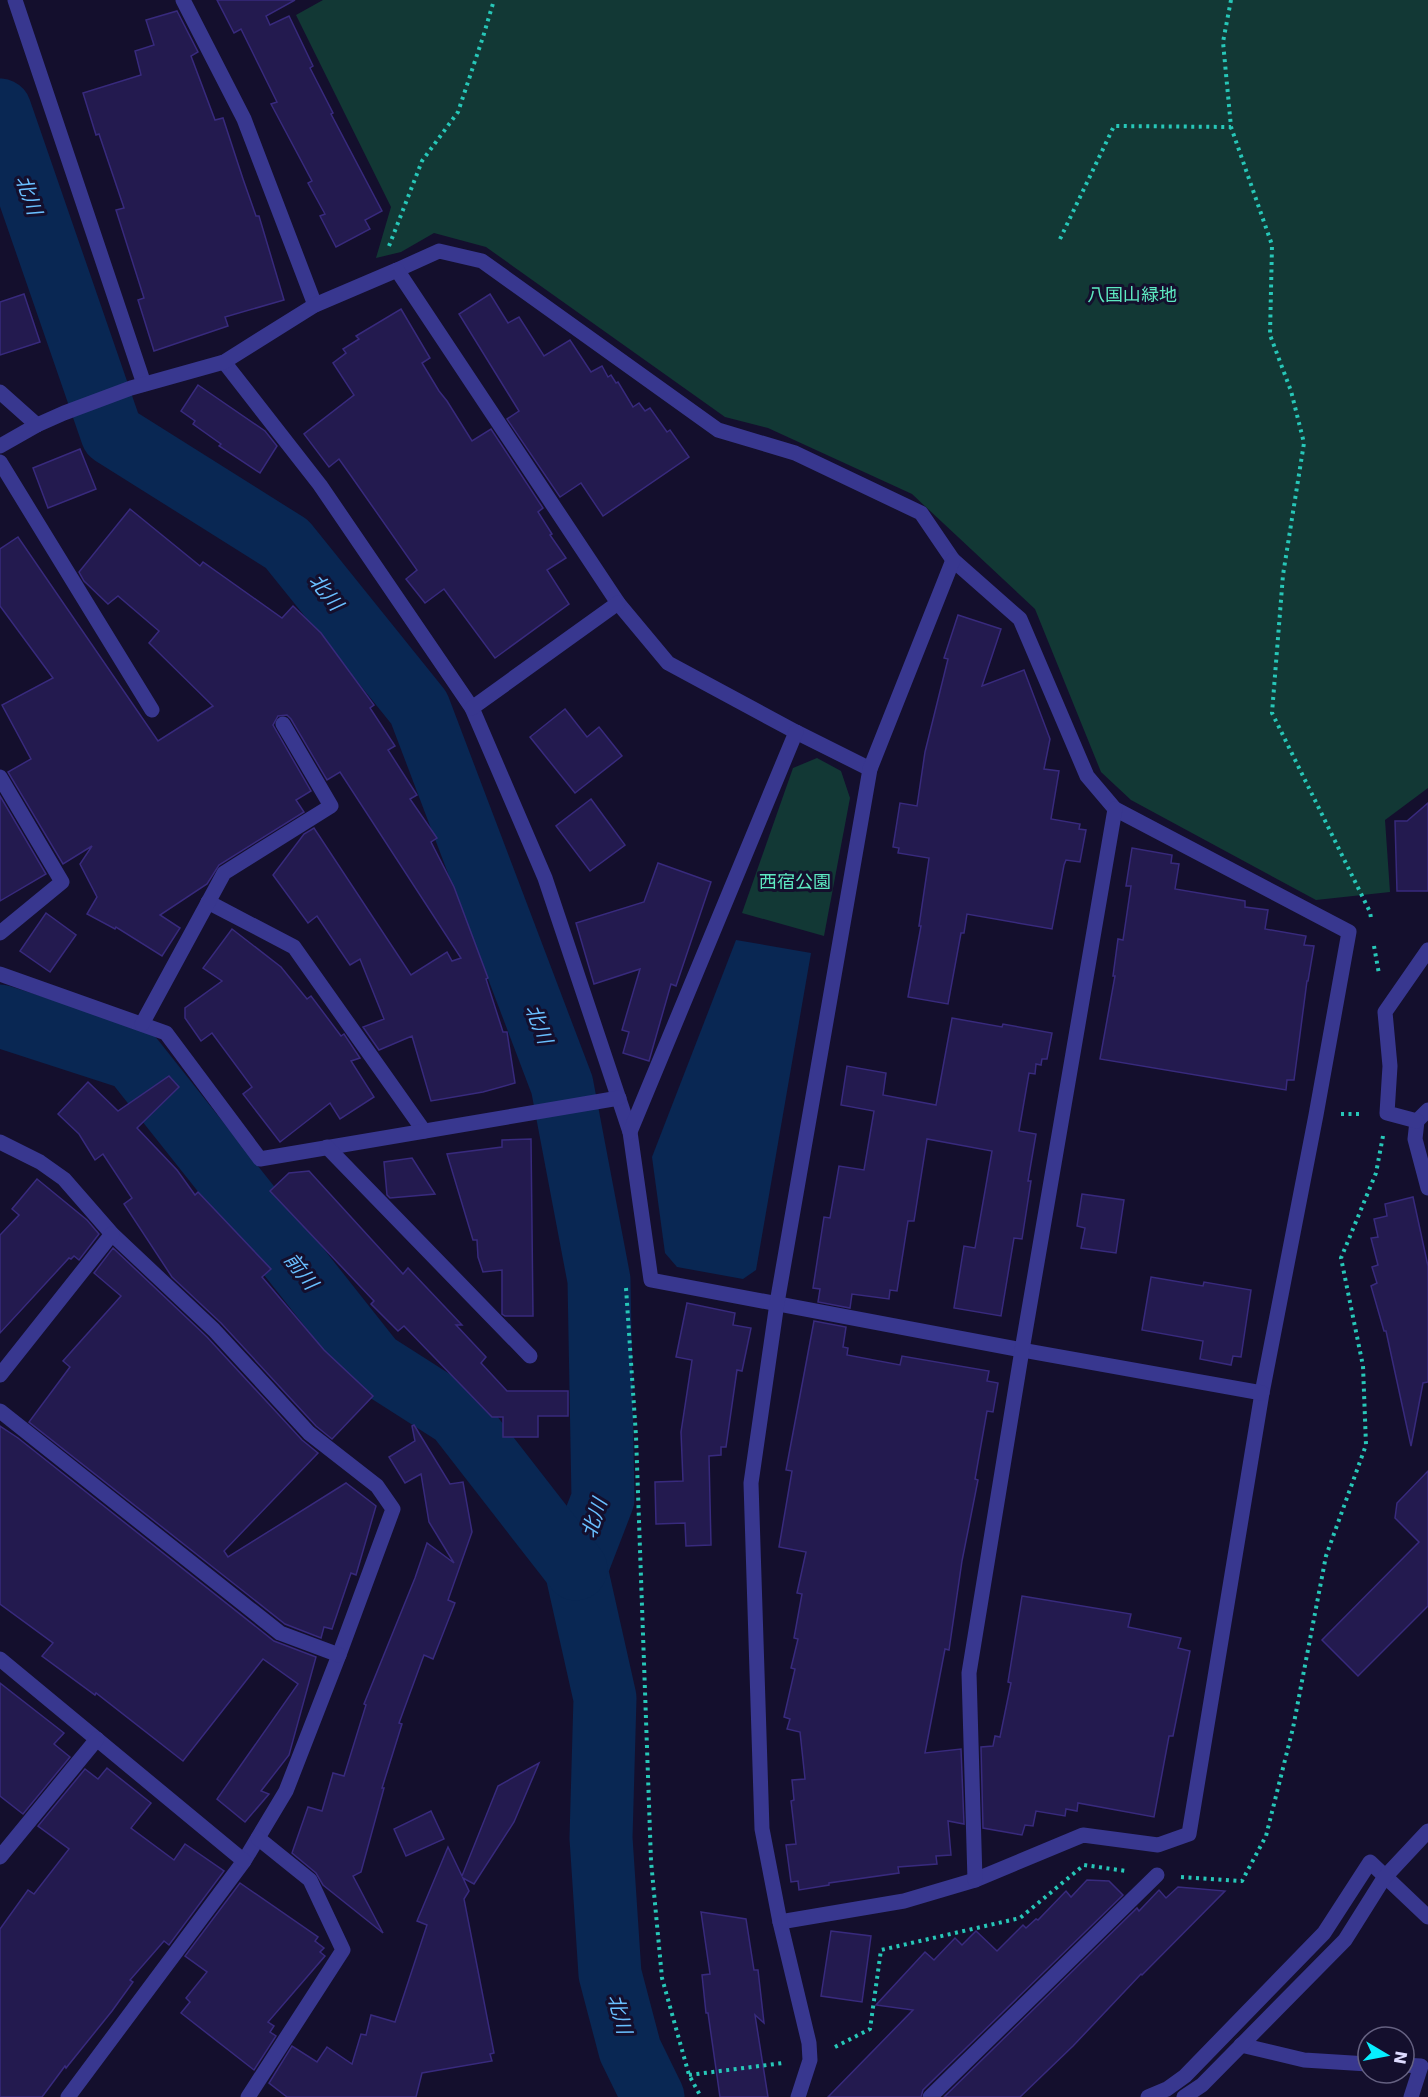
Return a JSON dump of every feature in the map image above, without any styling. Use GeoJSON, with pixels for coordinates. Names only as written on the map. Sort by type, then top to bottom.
{"type":"FeatureCollection","features":[{"type":"Feature","properties":{"kind":"street"},"geometry":{"type":"LineString","coordinates":[[15,0],[138,386]]}},
{"type":"Feature","properties":{"kind":"street"},"geometry":{"type":"LineString","coordinates":[[183,0],[244,119],[315,305]]}},
{"type":"Feature","properties":{"kind":"street"},"geometry":{"type":"LineString","coordinates":[[0,446],[64,413],[138,386],[224,362],[315,305],[439,251],[482,261],[718,430],[795,453],[921,513],[953,560],[1020,619],[1087,776],[1115,809],[1349,932],[1262,1393],[1189,1834],[1158,1845],[1083,1834],[975,1880],[904,1900],[780,1922]]}},
{"type":"Feature","properties":{"kind":"street"},"geometry":{"type":"LineString","coordinates":[[397,270],[618,603],[668,663],[870,769]]}},
{"type":"Feature","properties":{"kind":"street"},"geometry":{"type":"LineString","coordinates":[[224,362],[320,485],[472,708],[545,878],[630,1132],[651,1280],[1262,1393]]}},
{"type":"Feature","properties":{"kind":"street"},"geometry":{"type":"LineString","coordinates":[[0,392],[38,425]]}},
{"type":"Feature","properties":{"kind":"street"},"geometry":{"type":"LineString","coordinates":[[0,462],[152,710]]}},
{"type":"Feature","properties":{"kind":"street"},"geometry":{"type":"LineString","coordinates":[[798,2097],[810,2060],[809,2043],[780,1922],[762,1829],[751,1483],[777,1303],[870,769],[953,560]]}},
{"type":"Feature","properties":{"kind":"street"},"geometry":{"type":"LineString","coordinates":[[472,708],[618,603]]}},
{"type":"Feature","properties":{"kind":"street"},"geometry":{"type":"LineString","coordinates":[[142,1024],[224,873],[331,806],[283,724]]}},
{"type":"Feature","properties":{"kind":"street"},"geometry":{"type":"LineString","coordinates":[[630,1132],[796,732]]}},
{"type":"Feature","properties":{"kind":"street"},"geometry":{"type":"LineString","coordinates":[[0,777],[62,882],[0,933]]}},
{"type":"Feature","properties":{"kind":"street"},"geometry":{"type":"LineString","coordinates":[[975,1880],[969,1673],[1115,809]]}},
{"type":"Feature","properties":{"kind":"street"},"geometry":{"type":"LineString","coordinates":[[208,902],[294,947],[424,1131]]}},
{"type":"Feature","properties":{"kind":"street"},"geometry":{"type":"LineString","coordinates":[[1428,950],[1385,1012],[1390,1066],[1387,1113],[1422,1115],[1415,1139],[1428,1188]]}},
{"type":"Feature","properties":{"kind":"street"},"geometry":{"type":"LineString","coordinates":[[0,974],[166,1033],[260,1159],[619,1098]]}},
{"type":"Feature","properties":{"kind":"street"},"geometry":{"type":"LineString","coordinates":[[0,1142],[40,1162],[64,1179],[112,1234],[214,1330],[309,1433],[377,1486],[393,1509],[286,1791],[244,1861],[68,2097]]}},
{"type":"Feature","properties":{"kind":"street"},"geometry":{"type":"LineString","coordinates":[[327,1147],[530,1356]]}},
{"type":"Feature","properties":{"kind":"street"},"geometry":{"type":"LineString","coordinates":[[0,1376],[112,1234]]}},
{"type":"Feature","properties":{"kind":"street"},"geometry":{"type":"LineString","coordinates":[[0,1411],[280,1633],[339,1655]]}},
{"type":"Feature","properties":{"kind":"street"},"geometry":{"type":"LineString","coordinates":[[0,1659],[244,1861]]}},
{"type":"Feature","properties":{"kind":"street"},"geometry":{"type":"LineString","coordinates":[[0,1857],[97,1739]]}},
{"type":"Feature","properties":{"kind":"street"},"geometry":{"type":"LineString","coordinates":[[1184,2097],[1202,2085],[1344,1940],[1384,1878],[1428,1831]]}},
{"type":"Feature","properties":{"kind":"street"},"geometry":{"type":"LineString","coordinates":[[248,2097],[343,1950],[310,1880],[258,1838]]}},
{"type":"Feature","properties":{"kind":"street"},"geometry":{"type":"LineString","coordinates":[[1148,2097],[1167,2089],[1185,2076],[1324,1934],[1370,1862],[1384,1878],[1428,1917]]}},
{"type":"Feature","properties":{"kind":"street"},"geometry":{"type":"LineString","coordinates":[[930,2097],[1157,1875]]}},
{"type":"Feature","properties":{"kind":"street"},"geometry":{"type":"LineString","coordinates":[[1241,2045],[1304,2060],[1356,2063]]}},
{"type":"Feature","properties":{"kind":"street"},"geometry":{"type":"LineString","coordinates":[[1411,2097],[1424,2065]]}},
{"type":"Feature","properties":{"kind":"path"},"geometry":{"type":"LineString","coordinates":[[397,270],[387,250],[422,161],[458,112],[494,0]]}},
{"type":"Feature","properties":{"kind":"path"},"geometry":{"type":"LineString","coordinates":[[1231,0],[1222,42],[1232,127],[1272,245],[1270,335],[1291,391],[1304,443],[1283,575],[1272,712],[1370,912],[1371,923]]}},
{"type":"Feature","properties":{"kind":"path"},"geometry":{"type":"LineString","coordinates":[[1060,239],[1114,126],[1232,127]]}},
{"type":"Feature","properties":{"kind":"path"},"geometry":{"type":"LineString","coordinates":[[1374,943],[1385,1012]]}},
{"type":"Feature","properties":{"kind":"path"},"geometry":{"type":"LineString","coordinates":[[1316,1115],[1387,1113]]}},
{"type":"Feature","properties":{"kind":"path"},"geometry":{"type":"LineString","coordinates":[[651,1280],[624,1288],[636,1436],[651,1861],[662,1978],[689,2075],[702,2097]]}},
{"type":"Feature","properties":{"kind":"path"},"geometry":{"type":"LineString","coordinates":[[689,2075],[810,2060]]}},
{"type":"Feature","properties":{"kind":"green space","name":"八国山緑地"},"geometry":{"type":"Polygon","coordinates":[[[323,0],[1428,0],[1428,788],[1385,820],[1390,892],[1316,900],[1131,800],[1101,772],[1035,609],[912,494],[768,428],[725,417],[486,247],[434,233],[401,252],[376,258],[391,207],[296,15],[323,0]]]}},
{"type":"Feature","properties":{"kind":"green space","name":"西宿公園"},"geometry":{"type":"Polygon","coordinates":[[[817,758],[841,771],[850,798],[824,936],[742,913],[793,768],[817,758]]]}},
{"type":"Feature","properties":{"kind":"water"},"geometry":{"type":"Polygon","coordinates":[[[736,940],[811,953],[756,1270],[743,1279],[677,1267],[665,1253],[652,1157],[736,940]]]}},
{"type":"Feature","properties":{"kind":"building"},"geometry":{"type":"Polygon","coordinates":[[[217,0],[295,0],[266,16],[270,25],[289,16],[313,66],[310,68],[333,113],[331,114],[382,211],[365,220],[370,229],[336,247],[320,216],[325,214],[308,183],[312,181],[271,104],[277,102],[241,29],[234,33],[217,0]]]}},
{"type":"Feature","properties":{"kind":"building"},"geometry":{"type":"Polygon","coordinates":[[[177,11],[198,52],[191,56],[215,120],[223,118],[256,216],[259,216],[284,300],[225,317],[228,326],[154,351],[138,300],[144,298],[116,210],[124,208],[99,134],[96,135],[83,93],[141,75],[135,51],[154,45],[146,20],[177,11]]]}},
{"type":"Feature","properties":{"kind":"building"},"geometry":{"type":"Polygon","coordinates":[[[24,294],[40,342],[0,355],[0,302],[24,294]]]}},
{"type":"Feature","properties":{"kind":"building"},"geometry":{"type":"Polygon","coordinates":[[[490,294],[508,323],[519,317],[544,356],[570,340],[591,372],[602,366],[608,377],[611,375],[616,383],[618,382],[633,407],[639,403],[645,411],[650,408],[667,432],[670,430],[689,457],[603,516],[581,483],[560,497],[507,419],[519,411],[459,314],[490,294]]]}},
{"type":"Feature","properties":{"kind":"building"},"geometry":{"type":"Polygon","coordinates":[[[401,309],[430,358],[422,363],[472,441],[491,429],[543,508],[538,512],[566,558],[547,570],[569,604],[495,658],[444,589],[425,603],[406,579],[417,570],[339,459],[329,467],[304,434],[354,395],[333,363],[346,353],[343,349],[359,339],[356,336],[401,309]]]}},
{"type":"Feature","properties":{"kind":"building"},"geometry":{"type":"Polygon","coordinates":[[[198,385],[265,431],[277,446],[260,473],[219,446],[221,444],[193,424],[195,421],[181,411],[198,385]]]}},
{"type":"Feature","properties":{"kind":"building"},"geometry":{"type":"Polygon","coordinates":[[[80,449],[96,489],[48,508],[33,468],[80,449]]]}},
{"type":"Feature","properties":{"kind":"building"},"geometry":{"type":"Polygon","coordinates":[[[130,509],[200,566],[203,562],[282,618],[293,606],[321,633],[374,705],[370,708],[395,746],[388,750],[417,795],[410,799],[437,838],[431,842],[454,887],[488,978],[486,979],[503,1032],[507,1032],[515,1083],[483,1092],[431,1101],[412,1036],[379,1050],[363,1027],[384,1019],[360,959],[350,965],[317,916],[308,923],[273,875],[304,834],[314,828],[411,975],[447,952],[452,961],[461,958],[340,772],[327,780],[287,715],[278,716],[273,725],[311,791],[296,800],[304,812],[219,865],[207,884],[160,915],[180,928],[162,956],[116,927],[115,929],[87,914],[97,897],[80,864],[92,846],[63,864],[8,772],[31,759],[2,705],[53,678],[0,606],[0,549],[18,537],[158,741],[213,706],[149,643],[159,631],[118,596],[108,604],[84,581],[79,572],[130,509]]]}},
{"type":"Feature","properties":{"kind":"building"},"geometry":{"type":"Polygon","coordinates":[[[958,615],[1001,629],[982,686],[1024,670],[1050,739],[1044,769],[1059,771],[1051,819],[1080,824],[1079,829],[1086,830],[1080,862],[1066,860],[1064,865],[1052,929],[967,914],[964,933],[961,933],[948,1004],[908,997],[921,926],[919,926],[929,858],[898,853],[899,848],[893,847],[900,803],[917,806],[925,752],[948,659],[944,658],[958,615]]]}},
{"type":"Feature","properties":{"kind":"building"},"geometry":{"type":"Polygon","coordinates":[[[565,709],[587,737],[599,727],[622,756],[575,793],[530,737],[565,709]]]}},
{"type":"Feature","properties":{"kind":"building"},"geometry":{"type":"Polygon","coordinates":[[[0,796],[46,874],[0,901],[0,796]]]}},
{"type":"Feature","properties":{"kind":"building"},"geometry":{"type":"Polygon","coordinates":[[[591,799],[625,845],[590,871],[556,826],[591,799]]]}},
{"type":"Feature","properties":{"kind":"building"},"geometry":{"type":"Polygon","coordinates":[[[1428,803],[1428,891],[1397,891],[1395,821],[1407,821],[1428,803]]]}},
{"type":"Feature","properties":{"kind":"building"},"geometry":{"type":"Polygon","coordinates":[[[1132,848],[1172,855],[1171,863],[1179,864],[1175,889],[1245,901],[1245,907],[1268,910],[1265,929],[1306,936],[1304,945],[1314,946],[1294,1080],[1287,1080],[1286,1090],[1100,1059],[1115,976],[1113,976],[1118,939],[1123,940],[1131,886],[1126,886],[1132,848]]]}},
{"type":"Feature","properties":{"kind":"building"},"geometry":{"type":"Polygon","coordinates":[[[658,863],[711,882],[676,986],[671,984],[649,1061],[623,1053],[629,1032],[622,1030],[640,969],[594,984],[576,923],[644,902],[658,863]]]}},
{"type":"Feature","properties":{"kind":"building"},"geometry":{"type":"Polygon","coordinates":[[[46,913],[76,935],[50,972],[20,951],[46,913]]]}},
{"type":"Feature","properties":{"kind":"building"},"geometry":{"type":"Polygon","coordinates":[[[232,929],[281,967],[307,999],[311,996],[341,1036],[344,1034],[360,1058],[351,1061],[374,1097],[340,1119],[330,1103],[280,1142],[243,1094],[252,1087],[212,1033],[201,1041],[185,1018],[185,1008],[222,981],[203,968],[232,929]]]}},
{"type":"Feature","properties":{"kind":"building"},"geometry":{"type":"Polygon","coordinates":[[[952,1018],[1052,1033],[1047,1059],[1042,1059],[1041,1065],[1036,1064],[1035,1074],[1029,1073],[1019,1131],[1036,1134],[1028,1181],[1031,1181],[1022,1239],[1014,1238],[1001,1316],[954,1308],[964,1246],[975,1248],[992,1151],[927,1139],[914,1221],[908,1221],[897,1291],[890,1290],[889,1299],[852,1294],[850,1308],[818,1302],[820,1289],[813,1288],[824,1217],[830,1218],[839,1166],[864,1170],[874,1111],[841,1105],[847,1066],[886,1073],[883,1095],[936,1105],[952,1018]]]}},
{"type":"Feature","properties":{"kind":"building"},"geometry":{"type":"Polygon","coordinates":[[[169,1076],[179,1087],[137,1128],[177,1170],[195,1195],[198,1192],[271,1269],[262,1277],[324,1350],[373,1396],[332,1439],[316,1426],[221,1323],[172,1277],[124,1204],[132,1198],[103,1154],[95,1160],[79,1134],[58,1114],[88,1082],[118,1111],[169,1076]]]}},
{"type":"Feature","properties":{"kind":"building"},"geometry":{"type":"Polygon","coordinates":[[[531,1139],[533,1316],[505,1316],[502,1314],[502,1270],[483,1272],[478,1257],[477,1240],[473,1240],[447,1154],[502,1147],[502,1140],[531,1139]]]}},
{"type":"Feature","properties":{"kind":"building"},"geometry":{"type":"Polygon","coordinates":[[[412,1158],[435,1194],[390,1198],[387,1195],[384,1162],[412,1158]]]}},
{"type":"Feature","properties":{"kind":"building"},"geometry":{"type":"Polygon","coordinates":[[[309,1171],[403,1274],[408,1268],[462,1325],[456,1325],[486,1357],[481,1363],[507,1391],[568,1391],[568,1416],[538,1416],[538,1437],[503,1437],[503,1417],[492,1417],[404,1326],[398,1331],[371,1304],[374,1301],[270,1191],[289,1173],[309,1171]]]}},
{"type":"Feature","properties":{"kind":"building"},"geometry":{"type":"Polygon","coordinates":[[[37,1179],[87,1220],[99,1234],[79,1260],[74,1256],[69,1258],[0,1333],[0,1235],[19,1215],[12,1209],[37,1179]]]}},
{"type":"Feature","properties":{"kind":"building"},"geometry":{"type":"Polygon","coordinates":[[[1082,1194],[1124,1200],[1116,1253],[1081,1248],[1085,1228],[1077,1226],[1082,1194]]]}},
{"type":"Feature","properties":{"kind":"building"},"geometry":{"type":"Polygon","coordinates":[[[1413,1197],[1428,1266],[1428,1382],[1423,1383],[1411,1446],[1386,1331],[1384,1331],[1371,1286],[1377,1283],[1372,1267],[1378,1265],[1371,1238],[1378,1237],[1374,1219],[1387,1216],[1385,1204],[1413,1197]]]}},
{"type":"Feature","properties":{"kind":"building"},"geometry":{"type":"Polygon","coordinates":[[[113,1248],[207,1337],[302,1440],[318,1453],[224,1551],[228,1557],[346,1483],[376,1506],[356,1575],[351,1573],[332,1629],[324,1627],[321,1638],[285,1624],[29,1422],[70,1367],[63,1361],[121,1296],[94,1273],[113,1248]]]}},
{"type":"Feature","properties":{"kind":"building"},"geometry":{"type":"Polygon","coordinates":[[[1151,1277],[1203,1286],[1204,1282],[1251,1290],[1241,1357],[1233,1356],[1231,1365],[1200,1359],[1203,1341],[1142,1330],[1151,1277]]]}},
{"type":"Feature","properties":{"kind":"building"},"geometry":{"type":"Polygon","coordinates":[[[687,1303],[735,1313],[733,1325],[751,1328],[742,1371],[737,1370],[726,1447],[721,1447],[721,1455],[709,1456],[711,1545],[686,1546],[685,1523],[656,1524],[655,1482],[683,1481],[681,1432],[692,1360],[676,1357],[687,1303]]]}},
{"type":"Feature","properties":{"kind":"building"},"geometry":{"type":"Polygon","coordinates":[[[814,1321],[846,1327],[843,1347],[848,1348],[847,1355],[900,1365],[902,1356],[989,1371],[987,1381],[998,1383],[993,1412],[987,1411],[975,1479],[978,1480],[962,1561],[949,1650],[945,1649],[925,1753],[961,1749],[964,1824],[948,1821],[951,1855],[936,1856],[937,1864],[898,1867],[899,1873],[829,1883],[829,1885],[799,1890],[798,1881],[791,1882],[786,1845],[796,1844],[791,1801],[794,1800],[792,1780],[805,1779],[800,1732],[787,1729],[790,1719],[784,1717],[795,1669],[791,1668],[798,1639],[794,1638],[802,1594],[797,1593],[806,1552],[779,1547],[792,1471],[786,1470],[814,1321]]]}},
{"type":"Feature","properties":{"kind":"building"},"geometry":{"type":"Polygon","coordinates":[[[414,1425],[450,1484],[463,1482],[472,1532],[448,1600],[455,1603],[433,1659],[424,1655],[399,1723],[402,1724],[382,1788],[384,1788],[361,1872],[353,1876],[383,1933],[323,1885],[316,1873],[292,1853],[308,1807],[322,1811],[333,1773],[344,1776],[366,1705],[364,1704],[427,1543],[454,1563],[429,1522],[421,1474],[405,1483],[389,1457],[415,1441],[412,1426],[414,1425]]]}},
{"type":"Feature","properties":{"kind":"building"},"geometry":{"type":"Polygon","coordinates":[[[0,1426],[274,1641],[316,1657],[289,1755],[261,1791],[269,1794],[245,1822],[217,1799],[298,1684],[263,1659],[183,1761],[96,1693],[95,1695],[42,1656],[53,1643],[0,1604],[0,1426]]]}},
{"type":"Feature","properties":{"kind":"building"},"geometry":{"type":"Polygon","coordinates":[[[1428,1471],[1428,1606],[1358,1676],[1322,1640],[1419,1542],[1395,1518],[1397,1503],[1428,1471]]]}},
{"type":"Feature","properties":{"kind":"building"},"geometry":{"type":"Polygon","coordinates":[[[1022,1596],[1131,1614],[1128,1627],[1181,1638],[1178,1648],[1190,1651],[1173,1736],[1169,1736],[1154,1817],[1078,1803],[1077,1811],[1066,1809],[1065,1816],[1036,1811],[1033,1826],[1025,1825],[1022,1835],[983,1828],[981,1747],[993,1746],[995,1736],[1000,1737],[1011,1683],[1008,1682],[1022,1596]]]}},
{"type":"Feature","properties":{"kind":"building"},"geometry":{"type":"Polygon","coordinates":[[[0,1683],[64,1733],[54,1744],[70,1757],[23,1814],[0,1796],[0,1683]]]}},
{"type":"Feature","properties":{"kind":"building"},"geometry":{"type":"Polygon","coordinates":[[[539,1763],[514,1822],[474,1884],[463,1878],[469,1891],[464,1899],[494,2053],[490,2054],[492,2061],[422,2073],[416,2097],[287,2097],[269,2083],[292,2046],[317,2062],[327,2047],[352,2064],[361,2034],[366,2035],[371,2015],[395,2022],[427,1925],[417,1921],[448,1847],[462,1876],[498,1786],[539,1763]]]}},
{"type":"Feature","properties":{"kind":"building"},"geometry":{"type":"Polygon","coordinates":[[[107,1768],[151,1803],[131,1828],[174,1860],[185,1844],[224,1871],[169,1945],[164,1941],[130,1980],[133,1982],[112,2011],[42,2097],[0,2097],[0,1929],[28,1890],[34,1894],[69,1849],[38,1826],[85,1769],[98,1779],[107,1768]]]}},
{"type":"Feature","properties":{"kind":"building"},"geometry":{"type":"Polygon","coordinates":[[[431,1811],[444,1839],[406,1856],[394,1829],[431,1811]]]}},
{"type":"Feature","properties":{"kind":"building"},"geometry":{"type":"Polygon","coordinates":[[[1087,1880],[1109,1881],[1123,1895],[923,2090],[921,2097],[828,2097],[913,2010],[876,2005],[925,1952],[934,1960],[955,1938],[962,1945],[976,1931],[997,1951],[1023,1925],[1026,1928],[1036,1919],[1038,1920],[1066,1891],[1071,1897],[1087,1880]]]}},
{"type":"Feature","properties":{"kind":"building"},"geometry":{"type":"Polygon","coordinates":[[[240,1883],[318,1937],[315,1941],[324,1948],[320,1952],[325,1956],[268,2022],[274,2026],[270,2032],[276,2036],[254,2070],[181,2013],[190,2002],[186,1998],[207,1972],[185,1956],[240,1883]]]}},
{"type":"Feature","properties":{"kind":"building"},"geometry":{"type":"Polygon","coordinates":[[[1178,1887],[1225,1891],[1020,2097],[944,2097],[1137,1908],[1139,1911],[1159,1890],[1166,1898],[1178,1887]]]}},
{"type":"Feature","properties":{"kind":"building"},"geometry":{"type":"Polygon","coordinates":[[[701,1912],[746,1919],[754,1970],[758,1970],[764,2023],[755,2015],[768,2097],[720,2097],[702,1975],[710,1974],[701,1912]]]}},
{"type":"Feature","properties":{"kind":"building"},"geometry":{"type":"Polygon","coordinates":[[[831,1931],[871,1936],[862,2002],[821,1996],[831,1931]]]}},
{"type":"Feature","properties":{"kind":"waterway","name":"北川"},"geometry":{"type":"LineString","coordinates":[[0,110],[112,434],[287,544],[419,708],[562,1085],[599,1280],[603,1499],[576,1569],[605,1698],[601,1838],[610,1974],[630,2050],[653,2097]]}},
{"type":"Feature","properties":{"kind":"waterway","name":"前川"},"geometry":{"type":"LineString","coordinates":[[0,1016],[133,1059],[374,1363],[457,1416],[576,1569]]}}]}
